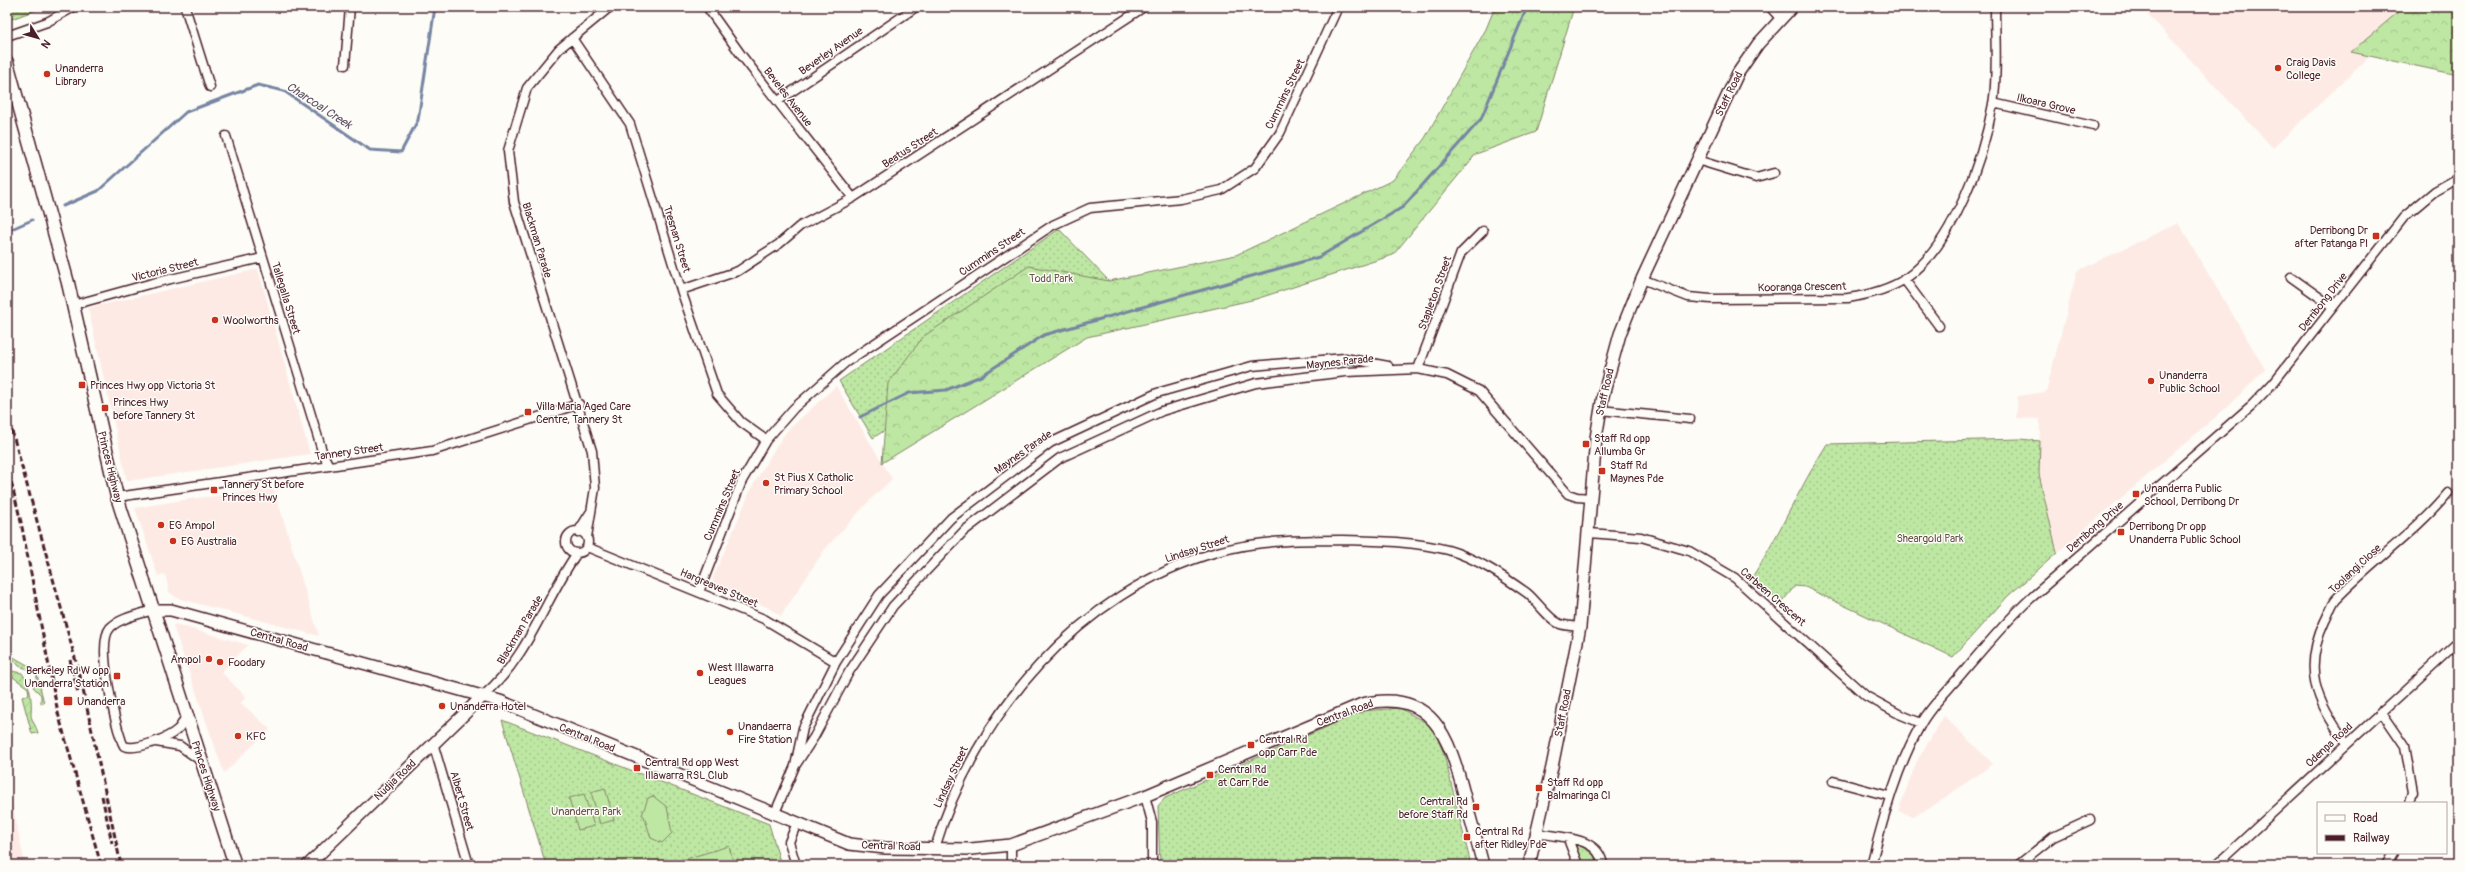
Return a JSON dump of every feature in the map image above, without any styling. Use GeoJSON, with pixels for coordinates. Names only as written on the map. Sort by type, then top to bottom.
{"type":"FeatureCollection","features":[{"type":"Feature","properties":{"kind":"main road","name":"Staff Road"},"geometry":{"type":"LineString","coordinates":[[1529,865],[1538,833],[1580,627],[1600,410],[1620,334],[1642,279],[1738,73],[1758,44],[1780,18],[1792,7]]}},
{"type":"Feature","properties":{"kind":"main road","name":"Princes Highway"},"geometry":{"type":"LineString","coordinates":[[7,62],[73,305],[117,497],[235,865]]}},
{"type":"Feature","properties":{"kind":"main road","name":"Central Road"},"geometry":{"type":"LineString","coordinates":[[153,610],[171,610],[505,702],[774,815],[849,844],[885,848],[983,849],[1011,845],[1145,796],[1362,704],[1377,700],[1402,701],[1426,714],[1446,737],[1455,761],[1483,865]]}},
{"type":"Feature","properties":{"kind":"main road","name":"Nudjia Road"},"geometry":{"type":"LineString","coordinates":[[308,865],[483,696]]}},
{"type":"Feature","properties":{"kind":"street"},"geometry":{"type":"LineString","coordinates":[[7,36],[47,22],[74,7]]}},
{"type":"Feature","properties":{"kind":"street"},"geometry":{"type":"LineString","coordinates":[[185,7],[210,87]]}},
{"type":"Feature","properties":{"kind":"street"},"geometry":{"type":"LineString","coordinates":[[345,64],[350,7]]}},
{"type":"Feature","properties":{"kind":"street","name":"Blackman Parade"},"geometry":{"type":"LineString","coordinates":[[587,537],[595,488],[592,451],[514,202],[508,151],[524,93],[559,49],[610,7]]}},
{"type":"Feature","properties":{"kind":"street","name":"Beveles Avenue"},"geometry":{"type":"LineString","coordinates":[[707,7],[742,56],[854,198]]}},
{"type":"Feature","properties":{"kind":"street","name":"Beverley Avenue"},"geometry":{"type":"LineString","coordinates":[[778,101],[916,7]]}},
{"type":"Feature","properties":{"kind":"street","name":"Beatus Street"},"geometry":{"type":"LineString","coordinates":[[681,290],[738,271],[779,244],[800,226],[854,198],[1144,7]]}},
{"type":"Feature","properties":{"kind":"street","name":"Cummins Street"},"geometry":{"type":"LineString","coordinates":[[699,592],[742,481],[766,440],[794,408],[845,363],[1053,225],[1090,208],[1181,199],[1221,190],[1254,168],[1280,133],[1338,7]]}},
{"type":"Feature","properties":{"kind":"street"},"geometry":{"type":"LineString","coordinates":[[1770,7],[1780,18]]}},
{"type":"Feature","properties":{"kind":"street","name":"Kooranga Crescent"},"geometry":{"type":"LineString","coordinates":[[1642,279],[1688,296],[1711,299],[1848,298],[1869,294],[1904,279],[1917,269],[1937,245],[1954,217],[1977,162],[1993,103],[1995,7]]}},
{"type":"Feature","properties":{"kind":"street","name":"Tresnan Street"},"geometry":{"type":"LineString","coordinates":[[572,38],[628,118],[681,290],[717,394],[741,422],[766,440]]}},
{"type":"Feature","properties":{"kind":"street","name":"Ilkoara Grove"},"geometry":{"type":"LineString","coordinates":[[1993,103],[2093,126]]}},
{"type":"Feature","properties":{"kind":"street","name":"Tallegalla Street"},"geometry":{"type":"LineString","coordinates":[[226,136],[323,454],[329,466]]}},
{"type":"Feature","properties":{"kind":"street"},"geometry":{"type":"LineString","coordinates":[[1697,160],[1756,178],[1774,173]]}},
{"type":"Feature","properties":{"kind":"street","name":"Derribong Drive"},"geometry":{"type":"LineString","coordinates":[[1871,865],[1889,796],[1921,723],[1954,683],[2018,610],[2252,405],[2274,382],[2404,217],[2434,191],[2458,178]]}},
{"type":"Feature","properties":{"kind":"street","name":"Stapleton Street"},"geometry":{"type":"LineString","coordinates":[[1418,369],[1462,253],[1483,231]]}},
{"type":"Feature","properties":{"kind":"street","name":"Victoria Street"},"geometry":{"type":"LineString","coordinates":[[73,305],[149,284],[262,258]]}},
{"type":"Feature","properties":{"kind":"street"},"geometry":{"type":"LineString","coordinates":[[2291,277],[2333,306]]}},
{"type":"Feature","properties":{"kind":"street"},"geometry":{"type":"LineString","coordinates":[[1904,279],[1939,326]]}},
{"type":"Feature","properties":{"kind":"street","name":"Maynes Parade"},"geometry":{"type":"LineString","coordinates":[[795,766],[803,728],[836,662],[879,595],[951,518],[1050,443],[1157,393],[1252,366],[1345,358],[1447,375],[1479,391],[1568,494],[1577,497],[1591,498]]}},
{"type":"Feature","properties":{"kind":"street","name":"Maynes Parade"},"geometry":{"type":"LineString","coordinates":[[774,815],[795,766],[814,737],[849,672],[893,606],[964,531],[1060,458],[1162,410],[1256,383],[1345,372],[1401,368]]}},
{"type":"Feature","properties":{"kind":"street","name":"Tannery Street"},"geometry":{"type":"LineString","coordinates":[[117,497],[432,451],[578,404]]}},
{"type":"Feature","properties":{"kind":"street"},"geometry":{"type":"LineString","coordinates":[[1600,410],[1690,419]]}},
{"type":"Feature","properties":{"kind":"street","name":"Toolangi Close"},"geometry":{"type":"LineString","coordinates":[[2347,743],[2329,721],[2314,684],[2316,641],[2335,600],[2431,514],[2448,493]]}},
{"type":"Feature","properties":{"kind":"street","name":"Blackman Parade"},"geometry":{"type":"LineString","coordinates":[[578,532],[591,511]]}},
{"type":"Feature","properties":{"kind":"street"},"geometry":{"type":"LineString","coordinates":[[578,532],[587,537],[587,547],[574,552],[566,542],[568,537],[578,532]]}},
{"type":"Feature","properties":{"kind":"street","name":"Carbeen Crescent"},"geometry":{"type":"LineString","coordinates":[[1589,533],[1641,537],[1690,551],[1735,578],[1866,696],[1898,714],[1921,723]]}},
{"type":"Feature","properties":{"kind":"street","name":"Lindsay Street"},"geometry":{"type":"LineString","coordinates":[[935,848],[955,790],[976,750],[1000,712],[1046,659],[1081,626],[1116,600],[1162,573],[1216,552],[1261,543],[1296,540],[1392,541],[1449,551],[1472,560],[1528,594],[1558,623],[1580,627]]}},
{"type":"Feature","properties":{"kind":"street","name":"Hargreaves Street"},"geometry":{"type":"LineString","coordinates":[[587,547],[764,619],[836,662]]}},
{"type":"Feature","properties":{"kind":"street","name":"Blackman Parade"},"geometry":{"type":"LineString","coordinates":[[483,696],[504,678],[517,659],[542,618],[574,552]]}},
{"type":"Feature","properties":{"kind":"street"},"geometry":{"type":"LineString","coordinates":[[153,610],[111,626],[106,638],[105,658],[122,744],[132,748],[155,742],[176,731],[186,714]]}},
{"type":"Feature","properties":{"kind":"street","name":"Odenpa Road"},"geometry":{"type":"LineString","coordinates":[[2216,865],[2381,711],[2458,642]]}},
{"type":"Feature","properties":{"kind":"street"},"geometry":{"type":"LineString","coordinates":[[2381,711],[2405,746],[2414,792],[2410,802]]}},
{"type":"Feature","properties":{"kind":"street"},"geometry":{"type":"LineString","coordinates":[[155,742],[180,746],[202,762]]}},
{"type":"Feature","properties":{"kind":"street","name":"Albert Street"},"geometry":{"type":"LineString","coordinates":[[433,743],[469,865]]}},
{"type":"Feature","properties":{"kind":"street"},"geometry":{"type":"LineString","coordinates":[[1833,781],[1889,796]]}},
{"type":"Feature","properties":{"kind":"street"},"geometry":{"type":"LineString","coordinates":[[1145,796],[1152,822],[1152,865]]}},
{"type":"Feature","properties":{"kind":"street"},"geometry":{"type":"LineString","coordinates":[[2018,865],[2053,837],[2090,820]]}},
{"type":"Feature","properties":{"kind":"street"},"geometry":{"type":"LineString","coordinates":[[796,865],[789,842],[797,824]]}},
{"type":"Feature","properties":{"kind":"street"},"geometry":{"type":"LineString","coordinates":[[1538,833],[1584,842],[1596,848],[1600,853],[1603,865]]}},
{"type":"Feature","properties":{"kind":"street"},"geometry":{"type":"LineString","coordinates":[[1568,839],[1578,865]]}},
{"type":"Feature","properties":{"kind":"street"},"geometry":{"type":"LineString","coordinates":[[1011,845],[1011,865]]}},
{"type":"Feature","properties":{"kind":"street"},"geometry":{"type":"LineString","coordinates":[[2387,865],[2393,854]]}},
{"type":"Feature","properties":{"kind":"shaded area","name":"Craig Davis College"},"geometry":{"type":"Polygon","coordinates":[[[2141,7],[2422,7],[2273,148],[2141,7]]]}},
{"type":"Feature","properties":{"kind":"shaded area","name":"Unanderra Public School"},"geometry":{"type":"Polygon","coordinates":[[[2178,223],[2265,369],[2233,402],[2057,553],[2039,474],[2040,419],[2016,418],[2018,396],[2046,392],[2077,271],[2178,223]]]}},
{"type":"Feature","properties":{"kind":"shaded area"},"geometry":{"type":"Polygon","coordinates":[[[258,269],[310,454],[127,481],[88,308],[258,269]]]}},
{"type":"Feature","properties":{"kind":"shaded area"},"geometry":{"type":"Polygon","coordinates":[[[836,386],[892,479],[872,498],[825,549],[781,616],[767,607],[716,587],[713,584],[713,578],[752,487],[774,450],[787,431],[836,386]]]}},
{"type":"Feature","properties":{"kind":"shaded area"},"geometry":{"type":"Polygon","coordinates":[[[274,489],[319,636],[177,598],[169,592],[165,574],[158,576],[135,508],[189,499],[274,489]]]}},
{"type":"Feature","properties":{"kind":"shaded area"},"geometry":{"type":"Polygon","coordinates":[[[175,624],[248,645],[221,672],[246,697],[241,703],[270,729],[224,773],[173,626],[175,624]]]}},
{"type":"Feature","properties":{"kind":"shaded area"},"geometry":{"type":"Polygon","coordinates":[[[1944,716],[1993,764],[1930,808],[1913,816],[1898,811],[1917,761],[1944,716]]]}},
{"type":"Feature","properties":{"kind":"shaded area"},"geometry":{"type":"Polygon","coordinates":[[[7,778],[25,865],[7,865],[7,778]]]}},
{"type":"Feature","properties":{"kind":"green space"},"geometry":{"type":"Polygon","coordinates":[[[7,7],[44,7],[9,20],[7,7]]]}},
{"type":"Feature","properties":{"kind":"green space"},"geometry":{"type":"Polygon","coordinates":[[[1495,7],[1574,7],[1536,132],[1476,154],[1393,255],[1256,299],[1087,337],[882,463],[888,383],[924,336],[1029,266],[1109,281],[1236,255],[1393,180],[1425,138],[1486,29],[1495,7]]]}},
{"type":"Feature","properties":{"kind":"green space"},"geometry":{"type":"Polygon","coordinates":[[[2404,7],[2458,7],[2458,75],[2351,52],[2404,7]]]}},
{"type":"Feature","properties":{"kind":"green space","name":"Todd Park"},"geometry":{"type":"Polygon","coordinates":[[[1059,229],[1109,281],[873,438],[839,381],[1059,229]]]}},
{"type":"Feature","properties":{"kind":"green space","name":"Sheargold Park"},"geometry":{"type":"Polygon","coordinates":[[[2020,439],[2040,441],[2039,474],[2057,553],[2008,596],[1953,657],[1805,587],[1795,586],[1782,602],[1751,579],[1771,546],[1827,444],[2020,439]]]}},
{"type":"Feature","properties":{"kind":"green space"},"geometry":{"type":"Polygon","coordinates":[[[10,655],[36,670],[44,703],[41,704],[41,695],[33,687],[37,677],[36,672],[19,666],[10,655]]]}},
{"type":"Feature","properties":{"kind":"green space"},"geometry":{"type":"Polygon","coordinates":[[[11,671],[22,673],[25,678],[29,688],[31,699],[31,717],[38,733],[32,734],[22,697],[29,695],[28,688],[13,677],[10,678],[11,671]]]}},
{"type":"Feature","properties":{"kind":"green space"},"geometry":{"type":"Polygon","coordinates":[[[1400,708],[1433,727],[1444,754],[1471,865],[1160,865],[1158,806],[1165,798],[1363,711],[1400,708]]]}},
{"type":"Feature","properties":{"kind":"green space","name":"Unanderra Park"},"geometry":{"type":"Polygon","coordinates":[[[502,720],[769,824],[781,865],[546,865],[502,720]]]}},
{"type":"Feature","properties":{"kind":"green space"},"geometry":{"type":"Polygon","coordinates":[[[605,788],[614,820],[600,824],[591,792],[605,788]]]}},
{"type":"Feature","properties":{"kind":"green space"},"geometry":{"type":"Polygon","coordinates":[[[584,794],[594,826],[578,830],[569,798],[584,794]]]}},
{"type":"Feature","properties":{"kind":"green space"},"geometry":{"type":"Polygon","coordinates":[[[653,796],[667,807],[672,833],[662,843],[651,838],[644,816],[642,815],[648,798],[653,796]]]}},
{"type":"Feature","properties":{"kind":"green space"},"geometry":{"type":"Polygon","coordinates":[[[1574,844],[1583,846],[1590,850],[1599,865],[1583,865],[1574,844]]]}},
{"type":"Feature","properties":{"kind":"green space"},"geometry":{"type":"Polygon","coordinates":[[[729,846],[734,865],[665,865],[729,846]]]}},
{"type":"Feature","properties":{"kind":"waterway","name":"Charcoal Creek"},"geometry":{"type":"LineString","coordinates":[[63,206],[98,191],[186,112],[258,85],[284,91],[370,150],[401,152],[418,120],[435,7]]}},
{"type":"Feature","properties":{"kind":"waterway"},"geometry":{"type":"LineString","coordinates":[[860,417],[909,393],[946,390],[981,376],[1044,335],[1319,257],[1403,207],[1481,119],[1527,7]]}},
{"type":"Feature","properties":{"kind":"waterway","name":"Charcoal Creek"},"geometry":{"type":"LineString","coordinates":[[7,231],[32,220]]}},
{"type":"Feature","properties":{"kind":"railway"},"geometry":{"type":"LineString","coordinates":[[7,413],[80,676],[121,865]]}},
{"type":"Feature","properties":{"kind":"railway"},"geometry":{"type":"LineString","coordinates":[[7,465],[21,522],[58,713],[101,865]]}},
{"type":"Feature","properties":{"kind":"railway"},"geometry":{"type":"LineString","coordinates":[[70,660],[78,693]]}},
{"type":"Feature","properties":{"kind":"railway"},"geometry":{"type":"LineString","coordinates":[[102,796],[112,843]]}},
{"type":"Feature","properties":{"kind":"place","name":"Craig Davis College"},"geometry":{"type":"Point","coordinates":[2278,68]}},
{"type":"Feature","properties":{"kind":"place","name":"Unanderra Library"},"geometry":{"type":"Point","coordinates":[47,74]}},
{"type":"Feature","properties":{"kind":"place","name":"Derribong Dr after Patanga Pl"},"geometry":{"type":"Point","coordinates":[2376,236]}},
{"type":"Feature","properties":{"kind":"place","name":"Woolworths"},"geometry":{"type":"Point","coordinates":[215,320]}},
{"type":"Feature","properties":{"kind":"place","name":"Unanderra Public School"},"geometry":{"type":"Point","coordinates":[2151,381]}},
{"type":"Feature","properties":{"kind":"place","name":"Princes Hwy opp Victoria St"},"geometry":{"type":"Point","coordinates":[82,385]}},
{"type":"Feature","properties":{"kind":"place","name":"Princes Hwy before Tannery St"},"geometry":{"type":"Point","coordinates":[105,408]}},
{"type":"Feature","properties":{"kind":"place","name":"Villa Maria Aged Care Centre, Tannery St"},"geometry":{"type":"Point","coordinates":[528,412]}},
{"type":"Feature","properties":{"kind":"place","name":"Staff Rd opp Allumba Gr"},"geometry":{"type":"Point","coordinates":[1586,444]}},
{"type":"Feature","properties":{"kind":"place","name":"Staff Rd Maynes Pde"},"geometry":{"type":"Point","coordinates":[1602,471]}},
{"type":"Feature","properties":{"kind":"place","name":"St Pius X Catholic Primary School"},"geometry":{"type":"Point","coordinates":[766,483]}},
{"type":"Feature","properties":{"kind":"place","name":"Tannery St before Princes Hwy"},"geometry":{"type":"Point","coordinates":[214,490]}},
{"type":"Feature","properties":{"kind":"place","name":"Unanderra Public School, Derribong Dr"},"geometry":{"type":"Point","coordinates":[2136,494]}},
{"type":"Feature","properties":{"kind":"place","name":"EG Ampol"},"geometry":{"type":"Point","coordinates":[161,525]}},
{"type":"Feature","properties":{"kind":"place","name":"Derribong Dr opp Unanderra Public School"},"geometry":{"type":"Point","coordinates":[2121,532]}},
{"type":"Feature","properties":{"kind":"place","name":"EG Australia"},"geometry":{"type":"Point","coordinates":[173,541]}},
{"type":"Feature","properties":{"kind":"place","name":"Ampol"},"geometry":{"type":"Point","coordinates":[209,659]}},
{"type":"Feature","properties":{"kind":"place","name":"Foodary"},"geometry":{"type":"Point","coordinates":[220,662]}},
{"type":"Feature","properties":{"kind":"place","name":"West Illawarra Leagues"},"geometry":{"type":"Point","coordinates":[700,673]}},
{"type":"Feature","properties":{"kind":"place","name":"Berkeley Rd W opp Unanderra Station"},"geometry":{"type":"Point","coordinates":[117,676]}},
{"type":"Feature","properties":{"kind":"place","name":"Unanderra"},"geometry":{"type":"Point","coordinates":[68,701]}},
{"type":"Feature","properties":{"kind":"place","name":"Unanderra Hotel"},"geometry":{"type":"Point","coordinates":[442,706]}},
{"type":"Feature","properties":{"kind":"place","name":"Unandaerra Fire Station"},"geometry":{"type":"Point","coordinates":[730,732]}},
{"type":"Feature","properties":{"kind":"place","name":"KFC"},"geometry":{"type":"Point","coordinates":[238,736]}},
{"type":"Feature","properties":{"kind":"place","name":"Central Rd opp Carr Pde"},"geometry":{"type":"Point","coordinates":[1251,745]}},
{"type":"Feature","properties":{"kind":"place","name":"Central Rd opp West Illawarra RSL Club"},"geometry":{"type":"Point","coordinates":[637,768]}},
{"type":"Feature","properties":{"kind":"place","name":"Central Rd at Carr Pde"},"geometry":{"type":"Point","coordinates":[1210,775]}},
{"type":"Feature","properties":{"kind":"place","name":"Staff Rd opp Balmaringa Cl"},"geometry":{"type":"Point","coordinates":[1539,788]}},
{"type":"Feature","properties":{"kind":"place","name":"Central Rd before Staff Rd"},"geometry":{"type":"Point","coordinates":[1476,807]}},
{"type":"Feature","properties":{"kind":"place","name":"Central Rd after Ridley Pde"},"geometry":{"type":"Point","coordinates":[1467,837]}}]}
